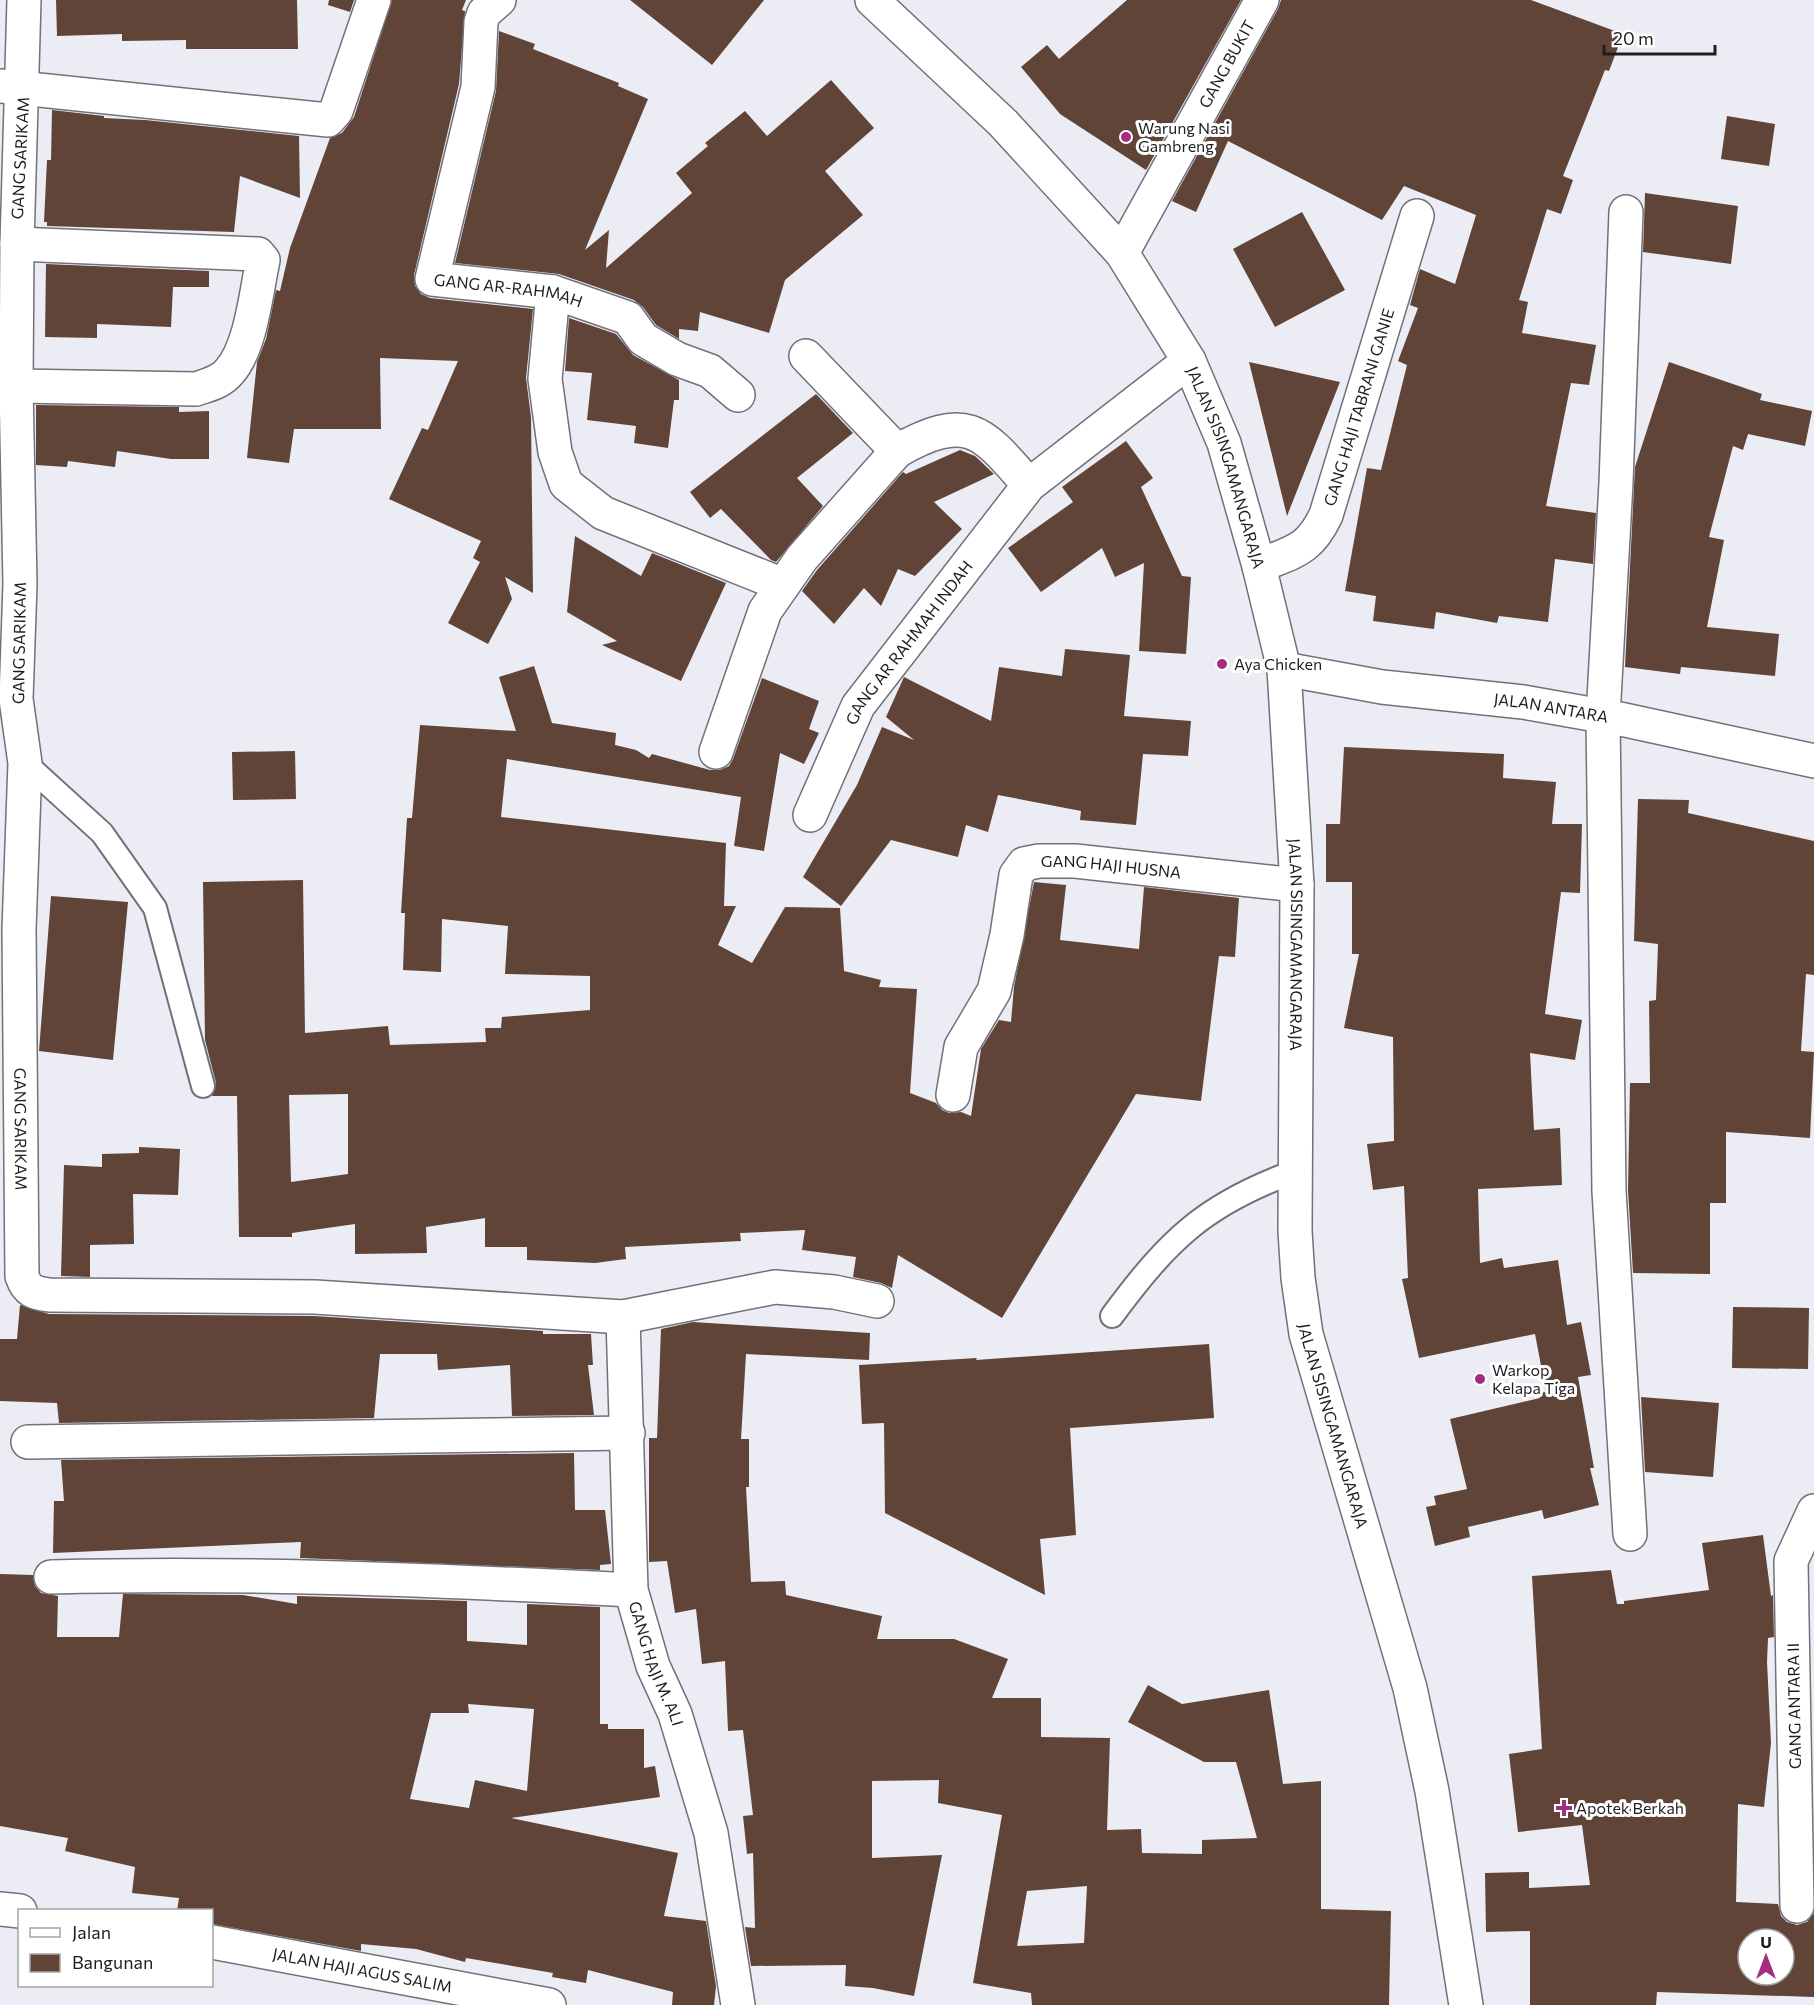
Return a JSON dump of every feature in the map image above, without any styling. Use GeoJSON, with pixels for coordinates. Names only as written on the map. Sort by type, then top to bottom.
{"type":"FeatureCollection","features":[{"type":"Feature","properties":{"kind":"street","name":"GANG SARIKAM"},"geometry":{"type":"LineString","coordinates":[[24,0],[12,87],[17,244],[9,278],[16,386],[10,474],[20,584],[8,698],[25,763],[10,928],[10,1150],[22,1276],[25,1286],[32,1292],[49,1295],[315,1297],[623,1317]]}},
{"type":"Feature","properties":{"kind":"street"},"geometry":{"type":"LineString","coordinates":[[12,87],[328,120],[336,111],[374,0]]}},
{"type":"Feature","properties":{"kind":"street","name":"JALAN SISINGAMANGARAJA"},"geometry":{"type":"LineString","coordinates":[[872,0],[1003,123],[1122,253],[1189,361],[1224,443],[1259,566],[1284,669],[1297,885],[1298,1278],[1306,1334],[1410,1688],[1432,1791],[1466,2005]]}},
{"type":"Feature","properties":{"kind":"street","name":"GANG BUKIT"},"geometry":{"type":"LineString","coordinates":[[1122,253],[1262,0]]}},
{"type":"Feature","properties":{"kind":"street","name":"GANG AR-RAHMAH"},"geometry":{"type":"LineString","coordinates":[[491,7],[481,22],[478,87],[432,279],[553,292],[628,318],[643,339],[677,359],[710,371],[738,395]]}},
{"type":"Feature","properties":{"kind":"street"},"geometry":{"type":"LineString","coordinates":[[1626,212],[1618,448],[1603,717],[1609,1191],[1630,1534]]}},
{"type":"Feature","properties":{"kind":"street","name":"GANG HAJI TABRANI GANIE"},"geometry":{"type":"LineString","coordinates":[[1259,566],[1303,546],[1316,536],[1326,515],[1417,216]]}},
{"type":"Feature","properties":{"kind":"street"},"geometry":{"type":"LineString","coordinates":[[16,386],[196,389],[213,384],[228,374],[242,355],[263,260],[258,254],[17,244]]}},
{"type":"Feature","properties":{"kind":"street"},"geometry":{"type":"LineString","coordinates":[[553,292],[545,379],[555,452],[566,484],[603,513],[783,585]]}},
{"type":"Feature","properties":{"kind":"street"},"geometry":{"type":"LineString","coordinates":[[806,357],[897,451]]}},
{"type":"Feature","properties":{"kind":"street","name":"GANG AR RAHMAH INDAH"},"geometry":{"type":"LineString","coordinates":[[810,816],[858,706],[1029,485],[1189,361]]}},
{"type":"Feature","properties":{"kind":"street"},"geometry":{"type":"LineString","coordinates":[[716,752],[765,611],[802,558],[897,451],[921,437],[948,430],[978,434],[993,444],[1029,485]]}},
{"type":"Feature","properties":{"kind":"street","name":"JALAN ANTARA"},"geometry":{"type":"LineString","coordinates":[[1284,669],[1382,687],[1523,702],[1814,761]]}},
{"type":"Feature","properties":{"kind":"street","name":"GANG HAJI HUSNA"},"geometry":{"type":"LineString","coordinates":[[953,1095],[961,1047],[994,991],[1007,935],[1016,875],[1024,864],[1039,861],[1075,861],[1297,885]]}},
{"type":"Feature","properties":{"kind":"street"},"geometry":{"type":"LineString","coordinates":[[623,1317],[775,1287],[834,1292],[877,1301]]}},
{"type":"Feature","properties":{"kind":"street","name":"GANG HAJI M. ALI"},"geometry":{"type":"LineString","coordinates":[[623,1317],[631,1590],[654,1666],[675,1714],[711,1833],[738,2005]]}},
{"type":"Feature","properties":{"kind":"street"},"geometry":{"type":"LineString","coordinates":[[28,1442],[627,1433]]}},
{"type":"Feature","properties":{"kind":"street","name":"GANG ANTARA II"},"geometry":{"type":"LineString","coordinates":[[1797,1906],[1791,1561],[1814,1511]]}},
{"type":"Feature","properties":{"kind":"street"},"geometry":{"type":"LineString","coordinates":[[51,1577],[160,1574],[366,1577],[631,1590]]}},
{"type":"Feature","properties":{"kind":"street"},"geometry":{"type":"LineString","coordinates":[[0,1909],[18,1911]]}},
{"type":"Feature","properties":{"kind":"street","name":"JALAN HAJI AGUS SALIM"},"geometry":{"type":"LineString","coordinates":[[213,1942],[549,2005]]}},
{"type":"Feature","properties":{"kind":"lane"},"geometry":{"type":"LineString","coordinates":[[25,763],[102,833],[154,908],[203,1086]]}},
{"type":"Feature","properties":{"kind":"lane"},"geometry":{"type":"LineString","coordinates":[[1112,1316],[1146,1270],[1206,1214],[1239,1194],[1296,1172]]}},
{"type":"Feature","properties":{"kind":"building"},"geometry":{"type":"Polygon","coordinates":[[[56,0],[297,0],[298,49],[186,49],[186,40],[122,41],[122,34],[57,36],[56,0]]]}},
{"type":"Feature","properties":{"kind":"building"},"geometry":{"type":"Polygon","coordinates":[[[329,0],[354,0],[350,12],[328,5],[329,0]]]}},
{"type":"Feature","properties":{"kind":"building"},"geometry":{"type":"Polygon","coordinates":[[[392,0],[466,0],[462,10],[465,11],[459,84],[414,275],[415,286],[421,294],[430,298],[533,309],[526,378],[531,417],[533,593],[505,577],[512,599],[488,644],[448,623],[480,562],[473,558],[481,541],[389,499],[422,428],[428,430],[458,361],[380,358],[381,429],[294,429],[289,463],[247,458],[257,362],[266,339],[276,290],[280,291],[290,248],[330,138],[342,133],[354,117],[392,0]]]}},
{"type":"Feature","properties":{"kind":"building"},"geometry":{"type":"Polygon","coordinates":[[[630,0],[764,0],[712,65],[630,0]]]}},
{"type":"Feature","properties":{"kind":"building"},"geometry":{"type":"Polygon","coordinates":[[[1127,0],[1241,0],[1146,170],[1060,114],[1021,67],[1047,45],[1059,59],[1127,0]]]}},
{"type":"Feature","properties":{"kind":"building"},"geometry":{"type":"Polygon","coordinates":[[[1281,0],[1531,0],[1623,34],[1609,71],[1605,70],[1563,176],[1573,180],[1561,214],[1547,209],[1519,300],[1528,302],[1522,333],[1596,345],[1589,385],[1571,383],[1546,506],[1596,513],[1593,564],[1555,559],[1548,622],[1499,616],[1497,623],[1436,612],[1434,629],[1373,621],[1376,596],[1345,591],[1367,468],[1381,470],[1407,365],[1398,361],[1418,308],[1410,305],[1420,269],[1455,284],[1476,215],[1404,186],[1382,220],[1228,141],[1196,212],[1172,201],[1281,0]]]}},
{"type":"Feature","properties":{"kind":"building"},"geometry":{"type":"Polygon","coordinates":[[[499,31],[535,44],[533,49],[619,83],[618,86],[648,99],[585,250],[609,230],[606,268],[692,193],[676,173],[708,146],[705,143],[745,111],[767,136],[831,80],[874,128],[825,171],[863,215],[785,280],[769,333],[700,312],[698,331],[679,329],[679,339],[656,325],[643,307],[634,300],[559,274],[455,263],[496,91],[499,31]]]}},
{"type":"Feature","properties":{"kind":"building"},"geometry":{"type":"Polygon","coordinates":[[[52,110],[104,116],[104,118],[299,136],[300,198],[240,176],[234,232],[47,226],[47,222],[44,222],[47,160],[51,160],[52,110]]]}},
{"type":"Feature","properties":{"kind":"building"},"geometry":{"type":"Polygon","coordinates":[[[1727,116],[1775,124],[1769,166],[1721,159],[1727,116]]]}},
{"type":"Feature","properties":{"kind":"building"},"geometry":{"type":"Polygon","coordinates":[[[1645,193],[1738,206],[1731,264],[1643,252],[1645,193]]]}},
{"type":"Feature","properties":{"kind":"building"},"geometry":{"type":"Polygon","coordinates":[[[1302,212],[1345,290],[1275,327],[1233,249],[1302,212]]]}},
{"type":"Feature","properties":{"kind":"building"},"geometry":{"type":"Polygon","coordinates":[[[46,264],[209,271],[209,287],[173,287],[171,327],[97,324],[97,338],[45,337],[46,264]]]}},
{"type":"Feature","properties":{"kind":"building"},"geometry":{"type":"Polygon","coordinates":[[[569,318],[616,334],[633,355],[679,380],[679,400],[674,400],[668,448],[634,443],[636,426],[587,420],[592,373],[565,371],[569,318]]]}},
{"type":"Feature","properties":{"kind":"building"},"geometry":{"type":"Polygon","coordinates":[[[1249,362],[1340,382],[1287,516],[1249,362]]]}},
{"type":"Feature","properties":{"kind":"building"},"geometry":{"type":"Polygon","coordinates":[[[1669,362],[1762,394],[1760,400],[1812,411],[1805,446],[1748,434],[1743,450],[1733,446],[1709,537],[1724,540],[1707,627],[1779,634],[1775,676],[1681,667],[1680,674],[1625,667],[1635,467],[1669,362]]]}},
{"type":"Feature","properties":{"kind":"building"},"geometry":{"type":"Polygon","coordinates":[[[816,394],[853,433],[797,478],[823,506],[776,562],[771,560],[721,509],[710,518],[690,492],[816,394]]]}},
{"type":"Feature","properties":{"kind":"building"},"geometry":{"type":"Polygon","coordinates":[[[36,405],[179,407],[179,412],[209,411],[209,459],[171,459],[117,451],[115,467],[68,461],[67,467],[36,465],[36,405]]]}},
{"type":"Feature","properties":{"kind":"building"},"geometry":{"type":"Polygon","coordinates":[[[1126,441],[1153,478],[1141,487],[1182,576],[1191,577],[1186,654],[1139,651],[1144,563],[1115,577],[1102,548],[1041,592],[1008,548],[1073,502],[1062,487],[1126,441]]]}},
{"type":"Feature","properties":{"kind":"building"},"geometry":{"type":"Polygon","coordinates":[[[960,450],[975,456],[994,474],[934,502],[962,529],[915,576],[898,569],[881,606],[864,588],[834,624],[802,591],[817,570],[903,472],[906,474],[960,450]]]}},
{"type":"Feature","properties":{"kind":"building"},"geometry":{"type":"Polygon","coordinates":[[[575,536],[641,576],[652,553],[726,583],[681,681],[602,645],[617,641],[567,612],[575,536]]]}},
{"type":"Feature","properties":{"kind":"building"},"geometry":{"type":"Polygon","coordinates":[[[1065,649],[1130,655],[1124,716],[1191,721],[1188,756],[1143,754],[1136,825],[1080,820],[1081,811],[998,795],[988,832],[966,825],[958,857],[891,840],[841,906],[803,877],[857,785],[882,727],[914,740],[886,717],[904,677],[991,721],[999,667],[1062,676],[1065,649]]]}},
{"type":"Feature","properties":{"kind":"building"},"geometry":{"type":"Polygon","coordinates":[[[534,666],[552,723],[616,733],[615,745],[636,750],[649,758],[652,754],[710,770],[720,770],[729,766],[733,759],[762,678],[819,701],[809,729],[819,733],[804,764],[780,753],[764,851],[734,846],[741,797],[507,759],[501,817],[726,843],[724,906],[736,906],[718,945],[752,963],[785,907],[840,908],[844,971],[881,980],[879,987],[917,989],[910,1093],[936,1103],[942,1110],[949,1113],[961,1112],[971,1116],[981,1049],[999,1020],[1011,1022],[1014,987],[1034,882],[1066,885],[1060,940],[1139,949],[1144,887],[1239,898],[1235,957],[1219,956],[1201,1101],[1136,1094],[1002,1318],[898,1255],[892,1288],[881,1283],[853,1277],[856,1257],[802,1250],[805,1230],[740,1233],[741,1241],[625,1247],[626,1259],[595,1263],[527,1260],[527,1247],[485,1247],[485,1218],[426,1227],[427,1253],[355,1254],[355,1224],[292,1233],[292,1237],[239,1237],[237,1096],[212,1096],[216,1083],[205,1040],[203,882],[303,880],[305,1033],[388,1026],[390,1045],[486,1042],[485,1028],[501,1028],[502,1017],[590,1010],[590,976],[505,974],[508,926],[442,919],[441,972],[403,970],[405,913],[401,913],[407,818],[412,818],[420,725],[516,731],[499,677],[534,666]],[[348,1094],[289,1095],[291,1182],[348,1174],[348,1094]]]}},
{"type":"Feature","properties":{"kind":"building"},"geometry":{"type":"Polygon","coordinates":[[[1344,747],[1504,754],[1503,778],[1556,782],[1552,824],[1582,824],[1580,893],[1561,892],[1545,1014],[1582,1020],[1575,1060],[1530,1053],[1534,1130],[1560,1128],[1562,1185],[1478,1189],[1480,1263],[1502,1258],[1504,1268],[1558,1260],[1567,1325],[1581,1322],[1591,1375],[1578,1377],[1594,1468],[1590,1468],[1599,1505],[1544,1519],[1542,1510],[1468,1527],[1470,1537],[1435,1546],[1426,1507],[1436,1505],[1434,1496],[1467,1489],[1450,1419],[1540,1398],[1539,1393],[1546,1392],[1535,1334],[1419,1358],[1402,1279],[1408,1278],[1404,1186],[1373,1190],[1367,1144],[1394,1141],[1393,1037],[1344,1028],[1359,954],[1352,954],[1352,882],[1326,882],[1326,824],[1340,824],[1344,747]]]}},
{"type":"Feature","properties":{"kind":"building"},"geometry":{"type":"Polygon","coordinates":[[[295,751],[296,799],[233,800],[232,752],[295,751]]]}},
{"type":"Feature","properties":{"kind":"building"},"geometry":{"type":"Polygon","coordinates":[[[1638,799],[1689,800],[1688,813],[1814,841],[1814,975],[1806,974],[1801,1051],[1814,1052],[1810,1138],[1726,1132],[1726,1203],[1710,1203],[1710,1274],[1633,1273],[1628,1190],[1630,1083],[1650,1083],[1649,1001],[1656,1000],[1658,944],[1634,941],[1638,799]]]}},
{"type":"Feature","properties":{"kind":"building"},"geometry":{"type":"Polygon","coordinates":[[[51,896],[128,902],[113,1060],[39,1051],[51,896]]]}},
{"type":"Feature","properties":{"kind":"building"},"geometry":{"type":"Polygon","coordinates":[[[139,1147],[180,1149],[178,1195],[133,1194],[134,1244],[90,1245],[90,1277],[61,1276],[64,1165],[102,1167],[102,1154],[139,1153],[139,1147]]]}},
{"type":"Feature","properties":{"kind":"building"},"geometry":{"type":"Polygon","coordinates":[[[20,1305],[49,1314],[314,1316],[543,1331],[543,1334],[591,1334],[593,1365],[588,1365],[594,1415],[512,1416],[510,1365],[438,1370],[437,1354],[380,1354],[374,1418],[59,1423],[57,1403],[0,1401],[0,1339],[17,1339],[20,1305]]]}},
{"type":"Feature","properties":{"kind":"building"},"geometry":{"type":"Polygon","coordinates":[[[1733,1307],[1809,1308],[1808,1369],[1732,1368],[1733,1307]]]}},
{"type":"Feature","properties":{"kind":"building"},"geometry":{"type":"Polygon","coordinates":[[[693,1322],[870,1333],[869,1360],[746,1354],[741,1439],[749,1439],[749,1487],[746,1487],[751,1582],[785,1581],[786,1595],[882,1616],[877,1639],[954,1639],[1008,1659],[992,1698],[1041,1698],[1041,1737],[1110,1738],[1107,1830],[1141,1829],[1142,1853],[1202,1854],[1202,1840],[1257,1838],[1236,1762],[1204,1762],[1128,1722],[1148,1685],[1182,1704],[1269,1690],[1283,1784],[1321,1781],[1321,1909],[1391,1911],[1389,2005],[1032,2005],[1031,1993],[973,1983],[1002,1815],[938,1803],[939,1780],[872,1781],[872,1858],[942,1855],[914,1996],[873,1988],[845,1986],[846,1965],[751,1966],[745,1927],[755,1928],[753,1853],[747,1854],[743,1816],[753,1815],[743,1730],[728,1731],[725,1661],[702,1664],[696,1609],[675,1613],[667,1561],[649,1562],[649,1438],[657,1438],[661,1329],[693,1322]],[[1087,1886],[1027,1891],[1017,1946],[1084,1943],[1087,1886]]]}},
{"type":"Feature","properties":{"kind":"building"},"geometry":{"type":"Polygon","coordinates":[[[1209,1344],[1214,1418],[1070,1428],[1076,1535],[1040,1539],[1045,1595],[885,1513],[884,1423],[862,1424],[859,1365],[977,1358],[976,1360],[1209,1344]]]}},
{"type":"Feature","properties":{"kind":"building"},"geometry":{"type":"Polygon","coordinates":[[[1641,1397],[1719,1403],[1713,1477],[1645,1472],[1641,1397]]]}},
{"type":"Feature","properties":{"kind":"building"},"geometry":{"type":"Polygon","coordinates":[[[574,1453],[575,1510],[605,1510],[611,1564],[600,1565],[600,1570],[300,1558],[301,1542],[53,1553],[54,1501],[64,1501],[61,1460],[574,1453]]]}},
{"type":"Feature","properties":{"kind":"building"},"geometry":{"type":"Polygon","coordinates":[[[1763,1535],[1771,1596],[1773,1595],[1774,1637],[1768,1638],[1767,1662],[1771,1743],[1764,1807],[1738,1804],[1736,1902],[1778,1904],[1781,1916],[1787,1922],[1797,1925],[1807,1922],[1814,1913],[1814,1997],[1657,1992],[1656,2005],[1530,2005],[1530,1931],[1486,1932],[1485,1873],[1529,1872],[1529,1888],[1590,1885],[1582,1825],[1518,1832],[1509,1754],[1542,1749],[1532,1576],[1611,1570],[1617,1604],[1624,1604],[1624,1601],[1709,1590],[1702,1543],[1763,1535]]]}},
{"type":"Feature","properties":{"kind":"building"},"geometry":{"type":"Polygon","coordinates":[[[0,1574],[33,1575],[35,1586],[41,1593],[58,1596],[57,1637],[119,1637],[123,1594],[243,1595],[297,1604],[297,1596],[467,1601],[467,1641],[527,1645],[527,1604],[600,1607],[600,1724],[608,1724],[608,1729],[644,1729],[644,1768],[655,1766],[660,1797],[511,1818],[678,1853],[664,1916],[706,1921],[716,1986],[714,2005],[672,2005],[673,1992],[588,1970],[586,1983],[552,1977],[553,1973],[466,1958],[465,1962],[416,1949],[361,1944],[361,1951],[213,1924],[213,1909],[177,1909],[179,1898],[132,1893],[135,1867],[65,1851],[68,1838],[0,1826],[0,1574]],[[468,1704],[469,1713],[431,1713],[410,1799],[469,1808],[475,1780],[527,1791],[534,1709],[468,1704]]]}},
{"type":"Feature","properties":{"kind":"place","name":"Warung Nasi Gambreng"},"geometry":{"type":"Point","coordinates":[1126,137]}},
{"type":"Feature","properties":{"kind":"place","name":"Aya Chicken"},"geometry":{"type":"Point","coordinates":[1222,664]}},
{"type":"Feature","properties":{"kind":"place","name":"Warkop Kelapa Tiga"},"geometry":{"type":"Point","coordinates":[1480,1379]}},
{"type":"Feature","properties":{"kind":"place","name":"Apotek Berkah"},"geometry":{"type":"Point","coordinates":[1564,1808]}}]}
